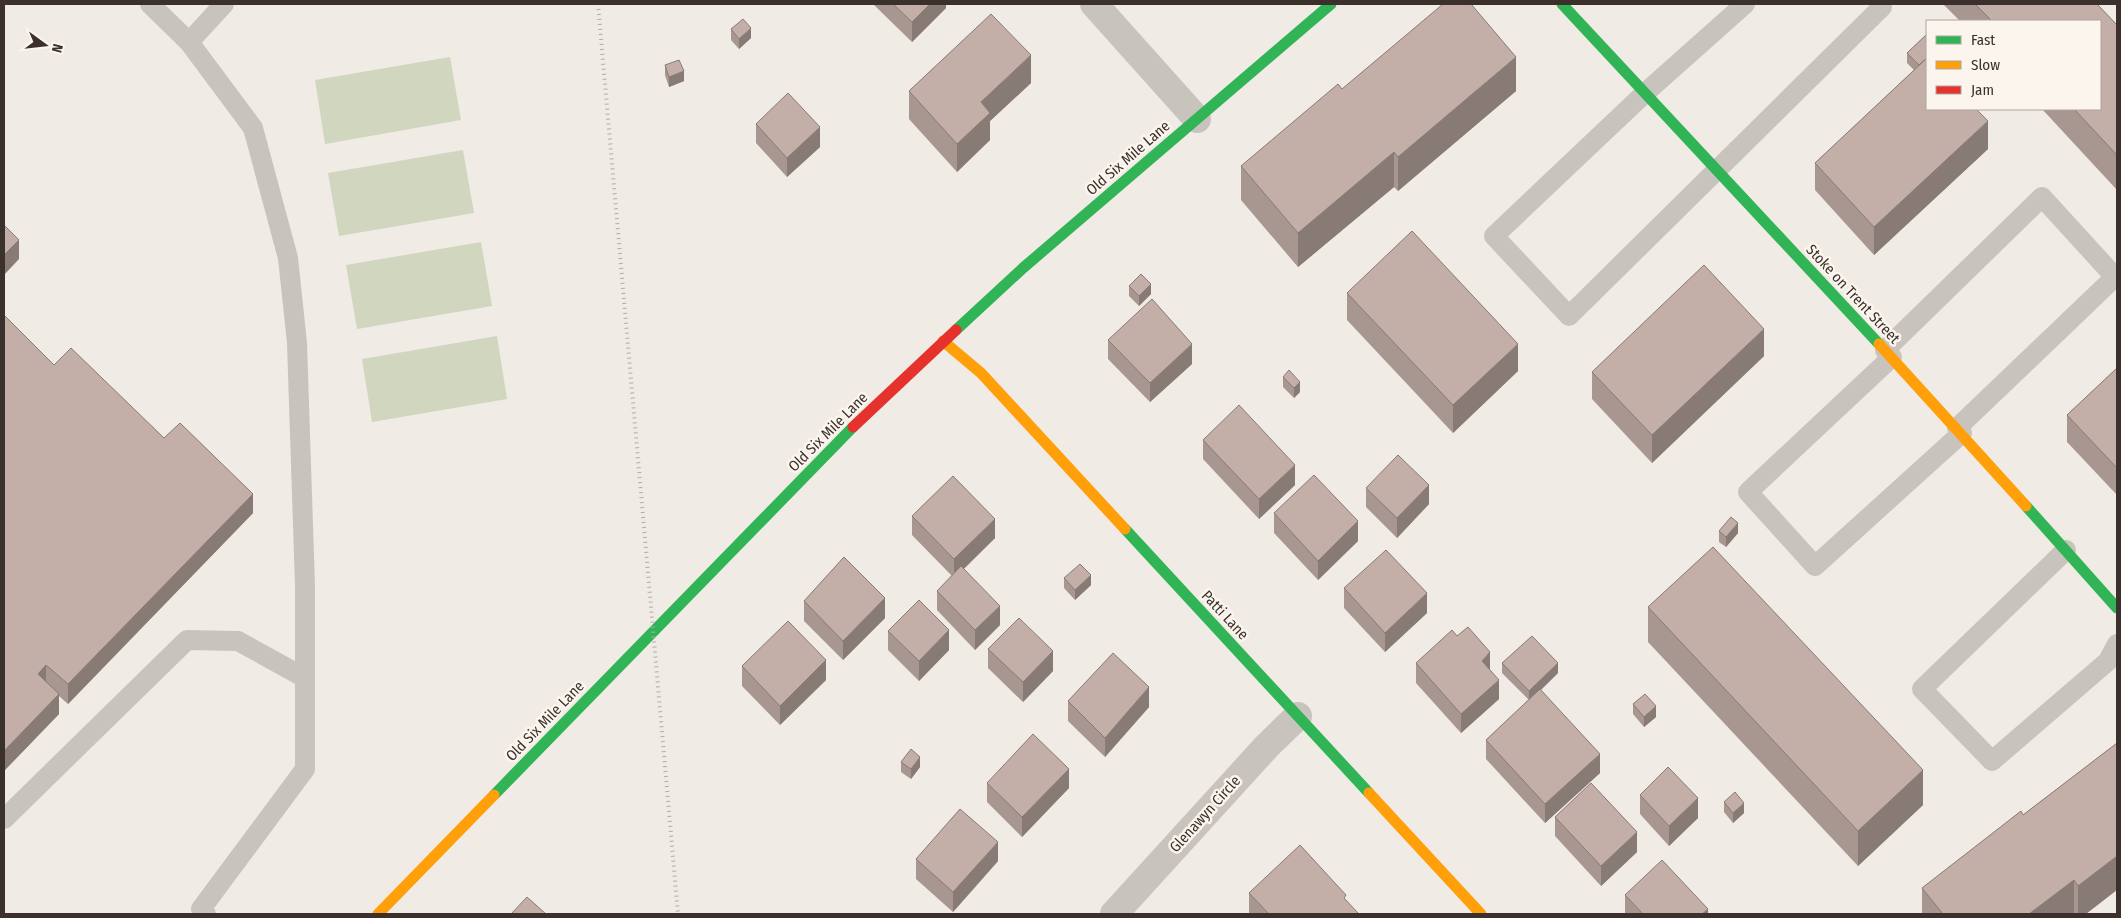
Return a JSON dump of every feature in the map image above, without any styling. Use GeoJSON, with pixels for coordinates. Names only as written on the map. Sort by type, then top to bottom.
{"type":"FeatureCollection","features":[{"type":"Feature","properties":{"kind":"street"},"geometry":{"type":"LineString","coordinates":[[1094,4],[1197,119]]}},
{"type":"Feature","properties":{"kind":"street","name":"Old Six Mile Lane"},"geometry":{"type":"LineString","coordinates":[[378,914],[868,411],[1023,268],[1331,4]]}},
{"type":"Feature","properties":{"kind":"street","name":"Stoke on Trent Street"},"geometry":{"type":"LineString","coordinates":[[1562,4],[1960,430],[2117,608]]}},
{"type":"Feature","properties":{"kind":"street","name":"Patti Lane"},"geometry":{"type":"LineString","coordinates":[[943,341],[981,373],[1481,914]]}},
{"type":"Feature","properties":{"kind":"street","name":"Glenawyn Circle"},"geometry":{"type":"LineString","coordinates":[[1114,914],[1267,746],[1298,716]]}},
{"type":"Feature","properties":{"kind":"lane"},"geometry":{"type":"LineString","coordinates":[[150,4],[189,42],[253,128],[288,258],[297,343],[305,586],[305,769],[200,912]]}},
{"type":"Feature","properties":{"kind":"lane"},"geometry":{"type":"LineString","coordinates":[[189,42],[224,4]]}},
{"type":"Feature","properties":{"kind":"lane"},"geometry":{"type":"LineString","coordinates":[[1745,4],[1645,93],[1494,236],[1569,316],[1882,7],[1879,4]]}},
{"type":"Feature","properties":{"kind":"lane"},"geometry":{"type":"LineString","coordinates":[[2042,198],[2115,277],[1960,430],[1815,566],[1748,492],[1888,354],[2042,198]]}},
{"type":"Feature","properties":{"kind":"lane"},"geometry":{"type":"LineString","coordinates":[[2066,550],[1922,689],[1992,761],[2108,661],[2117,644]]}},
{"type":"Feature","properties":{"kind":"lane"},"geometry":{"type":"LineString","coordinates":[[4,819],[187,640],[238,641],[305,678]]}},
{"type":"Feature","properties":{"kind":"green space"},"geometry":{"type":"Polygon","coordinates":[[[450,57],[461,120],[325,144],[315,80],[450,57]]]}},
{"type":"Feature","properties":{"kind":"green space"},"geometry":{"type":"Polygon","coordinates":[[[463,150],[474,213],[339,236],[328,173],[463,150]]]}},
{"type":"Feature","properties":{"kind":"green space"},"geometry":{"type":"Polygon","coordinates":[[[481,242],[492,306],[357,329],[346,265],[481,242]]]}},
{"type":"Feature","properties":{"kind":"green space"},"geometry":{"type":"Polygon","coordinates":[[[497,336],[507,399],[372,422],[362,359],[497,336]]]}},
{"type":"Feature","properties":{"kind":"building"},"geometry":{"type":"Polygon","coordinates":[[[893,4],[930,4],[912,22],[893,4]]]}},
{"type":"Feature","properties":{"kind":"building"},"geometry":{"type":"Polygon","coordinates":[[[1443,4],[1471,4],[1516,57],[1398,157],[1394,152],[1298,233],[1241,166],[1338,84],[1342,89],[1443,4]]]}},
{"type":"Feature","properties":{"kind":"building"},"geometry":{"type":"Polygon","coordinates":[[[1975,4],[2097,4],[2117,25],[2117,155],[2075,110],[2101,110],[2101,20],[1991,20],[1975,4]]]}},
{"type":"Feature","properties":{"kind":"building"},"geometry":{"type":"Polygon","coordinates":[[[991,14],[1031,55],[981,102],[990,113],[957,144],[909,91],[991,14]]]}},
{"type":"Feature","properties":{"kind":"building"},"geometry":{"type":"Polygon","coordinates":[[[743,19],[751,28],[739,39],[731,29],[743,19]]]}},
{"type":"Feature","properties":{"kind":"building"},"geometry":{"type":"Polygon","coordinates":[[[1926,35],[1926,59],[1919,65],[1907,53],[1926,35]]]}},
{"type":"Feature","properties":{"kind":"building"},"geometry":{"type":"Polygon","coordinates":[[[1926,59],[1926,110],[1977,110],[1988,121],[1874,227],[1815,163],[1926,59]]]}},
{"type":"Feature","properties":{"kind":"building"},"geometry":{"type":"Polygon","coordinates":[[[679,60],[684,71],[669,77],[665,65],[679,60]]]}},
{"type":"Feature","properties":{"kind":"building"},"geometry":{"type":"Polygon","coordinates":[[[788,93],[820,127],[787,158],[756,124],[788,93]]]}},
{"type":"Feature","properties":{"kind":"building"},"geometry":{"type":"Polygon","coordinates":[[[4,225],[19,240],[4,255],[4,225]]]}},
{"type":"Feature","properties":{"kind":"building"},"geometry":{"type":"Polygon","coordinates":[[[1412,231],[1518,344],[1453,405],[1347,293],[1412,231]]]}},
{"type":"Feature","properties":{"kind":"building"},"geometry":{"type":"Polygon","coordinates":[[[1704,265],[1764,329],[1652,435],[1592,372],[1704,265]]]}},
{"type":"Feature","properties":{"kind":"building"},"geometry":{"type":"Polygon","coordinates":[[[1141,274],[1151,284],[1139,296],[1129,286],[1141,274]]]}},
{"type":"Feature","properties":{"kind":"building"},"geometry":{"type":"Polygon","coordinates":[[[1152,299],[1192,344],[1150,383],[1108,340],[1152,299]]]}},
{"type":"Feature","properties":{"kind":"building"},"geometry":{"type":"Polygon","coordinates":[[[4,315],[54,365],[71,348],[164,438],[180,423],[253,494],[68,684],[46,665],[38,674],[59,694],[4,751],[4,315]]]}},
{"type":"Feature","properties":{"kind":"building"},"geometry":{"type":"Polygon","coordinates":[[[2117,368],[2117,468],[2067,415],[2117,368]]]}},
{"type":"Feature","properties":{"kind":"building"},"geometry":{"type":"Polygon","coordinates":[[[1289,370],[1300,382],[1294,388],[1283,377],[1289,370]]]}},
{"type":"Feature","properties":{"kind":"building"},"geometry":{"type":"Polygon","coordinates":[[[1239,405],[1295,465],[1259,499],[1203,440],[1239,405]]]}},
{"type":"Feature","properties":{"kind":"building"},"geometry":{"type":"Polygon","coordinates":[[[1398,455],[1429,485],[1397,518],[1366,488],[1398,455]]]}},
{"type":"Feature","properties":{"kind":"building"},"geometry":{"type":"Polygon","coordinates":[[[1314,475],[1358,521],[1318,561],[1274,513],[1314,475]]]}},
{"type":"Feature","properties":{"kind":"building"},"geometry":{"type":"Polygon","coordinates":[[[953,476],[995,519],[954,559],[912,516],[953,476]]]}},
{"type":"Feature","properties":{"kind":"building"},"geometry":{"type":"Polygon","coordinates":[[[1731,517],[1738,523],[1726,537],[1719,531],[1731,517]]]}},
{"type":"Feature","properties":{"kind":"building"},"geometry":{"type":"Polygon","coordinates":[[[1713,547],[1923,770],[1858,831],[1648,607],[1713,547]]]}},
{"type":"Feature","properties":{"kind":"building"},"geometry":{"type":"Polygon","coordinates":[[[1386,550],[1427,593],[1385,633],[1344,588],[1386,550]]]}},
{"type":"Feature","properties":{"kind":"building"},"geometry":{"type":"Polygon","coordinates":[[[844,557],[885,598],[843,641],[804,601],[844,557]]]}},
{"type":"Feature","properties":{"kind":"building"},"geometry":{"type":"Polygon","coordinates":[[[1080,564],[1091,575],[1075,590],[1064,578],[1080,564]]]}},
{"type":"Feature","properties":{"kind":"building"},"geometry":{"type":"Polygon","coordinates":[[[961,566],[1000,606],[975,630],[937,591],[961,566]]]}},
{"type":"Feature","properties":{"kind":"building"},"geometry":{"type":"Polygon","coordinates":[[[919,600],[949,630],[919,661],[888,631],[919,600]]]}},
{"type":"Feature","properties":{"kind":"building"},"geometry":{"type":"Polygon","coordinates":[[[1019,618],[1053,651],[1023,682],[988,649],[1019,618]]]}},
{"type":"Feature","properties":{"kind":"building"},"geometry":{"type":"Polygon","coordinates":[[[788,621],[826,660],[780,706],[742,666],[788,621]]]}},
{"type":"Feature","properties":{"kind":"building"},"geometry":{"type":"Polygon","coordinates":[[[1468,627],[1490,652],[1482,661],[1499,680],[1461,714],[1416,663],[1452,630],[1457,636],[1468,627]]]}},
{"type":"Feature","properties":{"kind":"building"},"geometry":{"type":"Polygon","coordinates":[[[1532,636],[1558,663],[1529,691],[1502,663],[1532,636]]]}},
{"type":"Feature","properties":{"kind":"building"},"geometry":{"type":"Polygon","coordinates":[[[1113,653],[1149,687],[1105,738],[1068,701],[1113,653]]]}},
{"type":"Feature","properties":{"kind":"building"},"geometry":{"type":"Polygon","coordinates":[[[1540,689],[1600,754],[1545,804],[1486,740],[1540,689]]]}},
{"type":"Feature","properties":{"kind":"building"},"geometry":{"type":"Polygon","coordinates":[[[1645,694],[1656,706],[1644,717],[1633,704],[1645,694]]]}},
{"type":"Feature","properties":{"kind":"building"},"geometry":{"type":"Polygon","coordinates":[[[1033,734],[1069,769],[1022,817],[987,783],[1033,734]]]}},
{"type":"Feature","properties":{"kind":"building"},"geometry":{"type":"Polygon","coordinates":[[[2117,743],[2117,856],[2078,886],[2074,880],[2029,914],[1943,914],[1922,888],[2021,811],[2023,815],[2117,743]]]}},
{"type":"Feature","properties":{"kind":"building"},"geometry":{"type":"Polygon","coordinates":[[[911,749],[920,757],[911,769],[901,762],[911,749]]]}},
{"type":"Feature","properties":{"kind":"building"},"geometry":{"type":"Polygon","coordinates":[[[1668,767],[1698,798],[1669,826],[1640,795],[1668,767]]]}},
{"type":"Feature","properties":{"kind":"building"},"geometry":{"type":"Polygon","coordinates":[[[1591,783],[1637,832],[1601,866],[1555,817],[1591,783]]]}},
{"type":"Feature","properties":{"kind":"building"},"geometry":{"type":"Polygon","coordinates":[[[1735,792],[1744,803],[1733,813],[1724,802],[1735,792]]]}},
{"type":"Feature","properties":{"kind":"building"},"geometry":{"type":"Polygon","coordinates":[[[960,809],[998,842],[953,892],[916,859],[960,809]]]}},
{"type":"Feature","properties":{"kind":"building"},"geometry":{"type":"Polygon","coordinates":[[[1300,845],[1346,895],[1344,898],[1357,914],[1269,914],[1249,893],[1300,845]]]}},
{"type":"Feature","properties":{"kind":"building"},"geometry":{"type":"Polygon","coordinates":[[[1662,860],[1708,909],[1702,914],[1643,914],[1625,895],[1662,860]]]}},
{"type":"Feature","properties":{"kind":"building"},"geometry":{"type":"Polygon","coordinates":[[[527,897],[546,914],[511,914],[527,897]]]}},
{"type":"Feature","properties":{"kind":"railway"},"geometry":{"type":"LineString","coordinates":[[598,4],[678,914]]}},
{"type":"Feature","properties":{"kind":"traffic: fast"},"geometry":{"type":"LineString","coordinates":[[956,330],[1023,268],[1331,4]]}},
{"type":"Feature","properties":{"kind":"traffic: fast"},"geometry":{"type":"LineString","coordinates":[[1562,4],[1879,344]]}},
{"type":"Feature","properties":{"kind":"traffic: fast"},"geometry":{"type":"LineString","coordinates":[[494,795],[853,427]]}},
{"type":"Feature","properties":{"kind":"traffic: fast"},"geometry":{"type":"LineString","coordinates":[[2026,506],[2117,608]]}},
{"type":"Feature","properties":{"kind":"traffic: fast"},"geometry":{"type":"LineString","coordinates":[[1125,529],[1369,793]]}},
{"type":"Feature","properties":{"kind":"traffic: slow"},"geometry":{"type":"LineString","coordinates":[[943,341],[981,373],[1125,529]]}},
{"type":"Feature","properties":{"kind":"traffic: slow"},"geometry":{"type":"LineString","coordinates":[[1879,344],[2026,506]]}},
{"type":"Feature","properties":{"kind":"traffic: slow"},"geometry":{"type":"LineString","coordinates":[[1369,793],[1481,914]]}},
{"type":"Feature","properties":{"kind":"traffic: slow"},"geometry":{"type":"LineString","coordinates":[[378,914],[494,795]]}},
{"type":"Feature","properties":{"kind":"traffic: jam"},"geometry":{"type":"LineString","coordinates":[[853,427],[956,330]]}}]}
